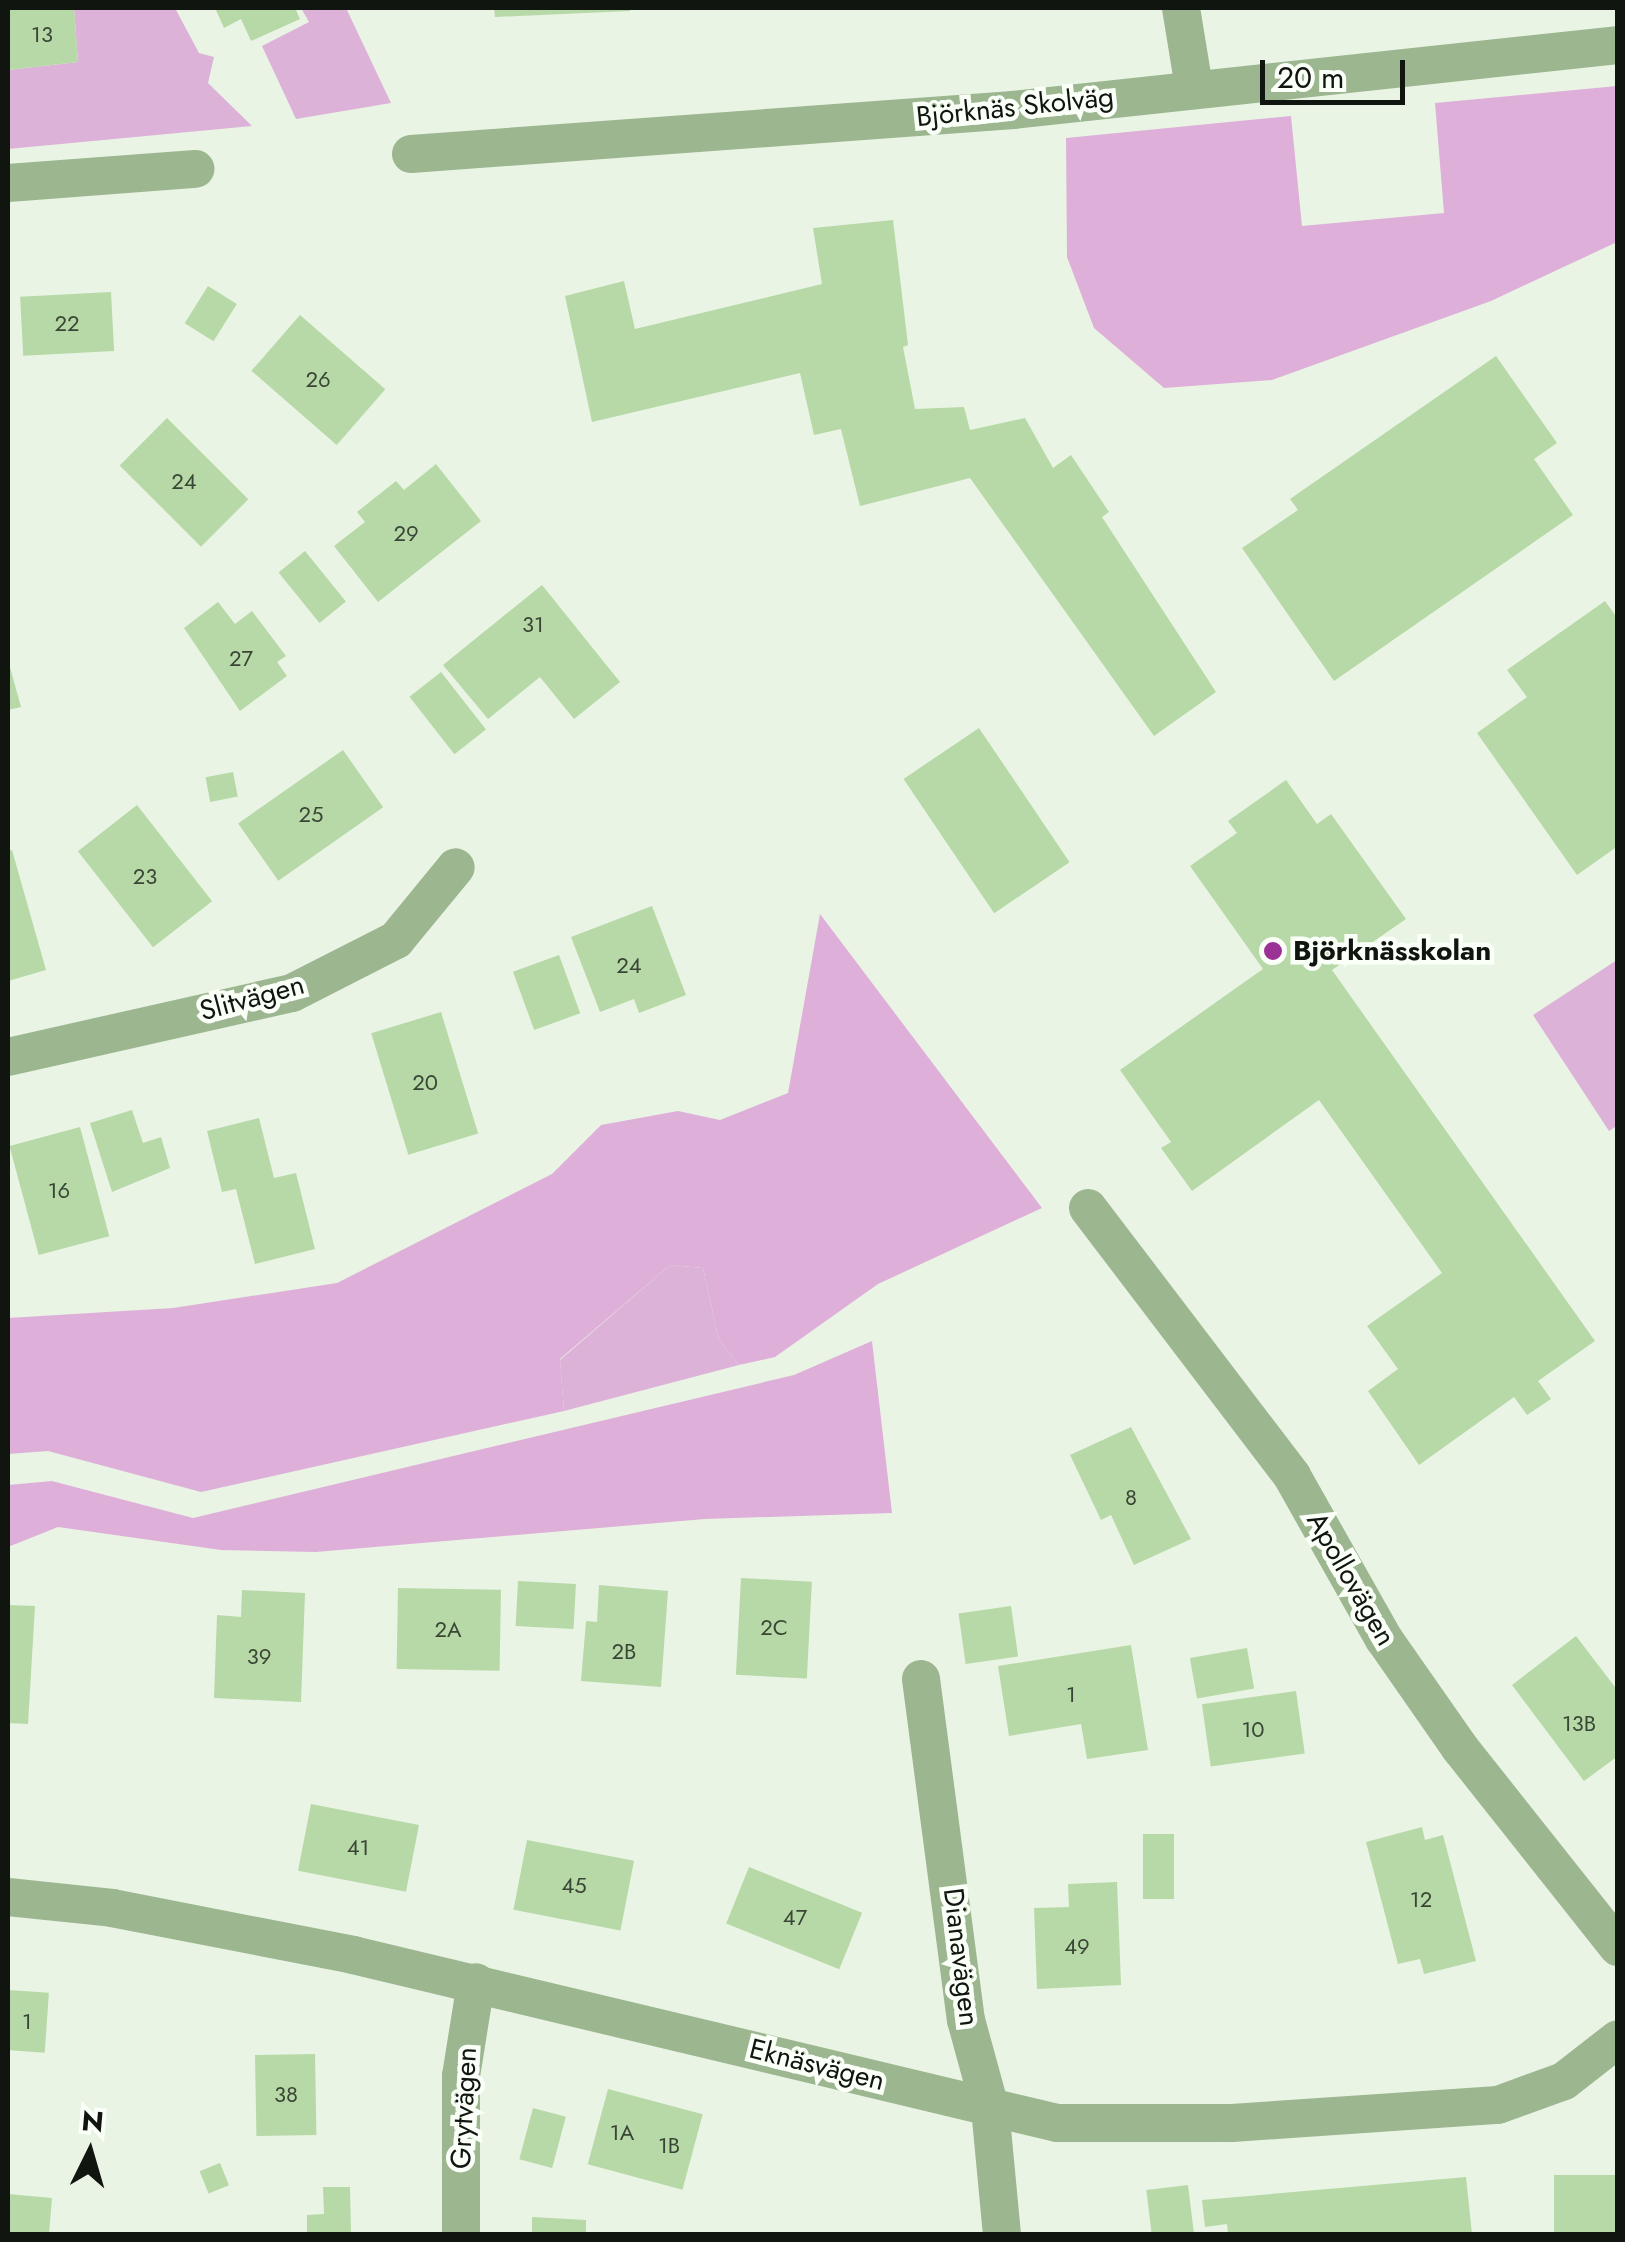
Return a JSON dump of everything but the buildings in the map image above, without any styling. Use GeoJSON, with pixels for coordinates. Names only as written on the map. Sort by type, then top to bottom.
{"type":"FeatureCollection","features":[{"type":"Feature","properties":{"kind":"street"},"geometry":{"type":"LineString","coordinates":[[1181,8],[1194,87]]}},
{"type":"Feature","properties":{"kind":"street","name":"Björknäs Skolväg"},"geometry":{"type":"LineString","coordinates":[[411,154],[1014,110],[1194,87],[1618,45]]}},
{"type":"Feature","properties":{"kind":"street"},"geometry":{"type":"LineString","coordinates":[[8,183],[196,168]]}},
{"type":"Feature","properties":{"kind":"street","name":"Slitvägen"},"geometry":{"type":"LineString","coordinates":[[8,1056],[292,993],[396,940],[456,867]]}},
{"type":"Feature","properties":{"kind":"street","name":"Apollovägen"},"geometry":{"type":"LineString","coordinates":[[1088,1208],[1292,1476],[1384,1640],[1460,1748],[1618,1947]]}},
{"type":"Feature","properties":{"kind":"street","name":"Dianavägen"},"geometry":{"type":"LineString","coordinates":[[921,1679],[966,2020],[990,2108],[1002,2234]]}},
{"type":"Feature","properties":{"kind":"street","name":"Eknäsvägen"},"geometry":{"type":"LineString","coordinates":[[8,1896],[112,1908],[476,1982],[1057,2123],[1146,2124],[1498,2104],[1564,2080],[1618,2039]]}},
{"type":"Feature","properties":{"kind":"street","name":"Grytvägen"},"geometry":{"type":"LineString","coordinates":[[461,2234],[460,2076],[476,1982]]}},
{"type":"Feature","properties":{"kind":"shaded area"},"geometry":{"type":"Polygon","coordinates":[[[74,8],[175,8],[199,53],[214,57],[208,83],[252,126],[8,149],[8,70],[78,62],[74,8]]]}},
{"type":"Feature","properties":{"kind":"shaded area"},"geometry":{"type":"Polygon","coordinates":[[[301,8],[346,8],[391,103],[296,119],[262,46],[309,22],[301,8]]]}},
{"type":"Feature","properties":{"kind":"shaded area"},"geometry":{"type":"Polygon","coordinates":[[[1617,86],[1617,242],[1491,301],[1272,380],[1164,388],[1094,328],[1067,257],[1066,138],[1291,116],[1302,226],[1444,213],[1435,103],[1617,86]]]}},
{"type":"Feature","properties":{"kind":"shaded area"},"geometry":{"type":"Polygon","coordinates":[[[820,914],[1042,1208],[878,1284],[775,1357],[739,1365],[719,1340],[703,1268],[670,1265],[560,1359],[564,1411],[201,1492],[48,1451],[8,1454],[8,1318],[173,1308],[337,1283],[552,1174],[601,1125],[678,1111],[720,1120],[788,1093],[820,914]]]}},
{"type":"Feature","properties":{"kind":"shaded area"},"geometry":{"type":"Polygon","coordinates":[[[1617,960],[1618,1125],[1609,1131],[1533,1015],[1617,960]]]}},
{"type":"Feature","properties":{"kind":"shaded area"},"geometry":{"type":"Polygon","coordinates":[[[670,1265],[703,1268],[719,1340],[739,1365],[564,1411],[560,1360],[670,1265]]]}},
{"type":"Feature","properties":{"kind":"shaded area"},"geometry":{"type":"Polygon","coordinates":[[[872,1341],[892,1513],[705,1519],[316,1552],[221,1550],[58,1527],[8,1547],[8,1485],[52,1481],[193,1518],[794,1375],[872,1341]]]}},
{"type":"Feature","properties":{"kind":"place","name":"Björknässkolan"},"geometry":{"type":"Point","coordinates":[1273,951]}}]}
